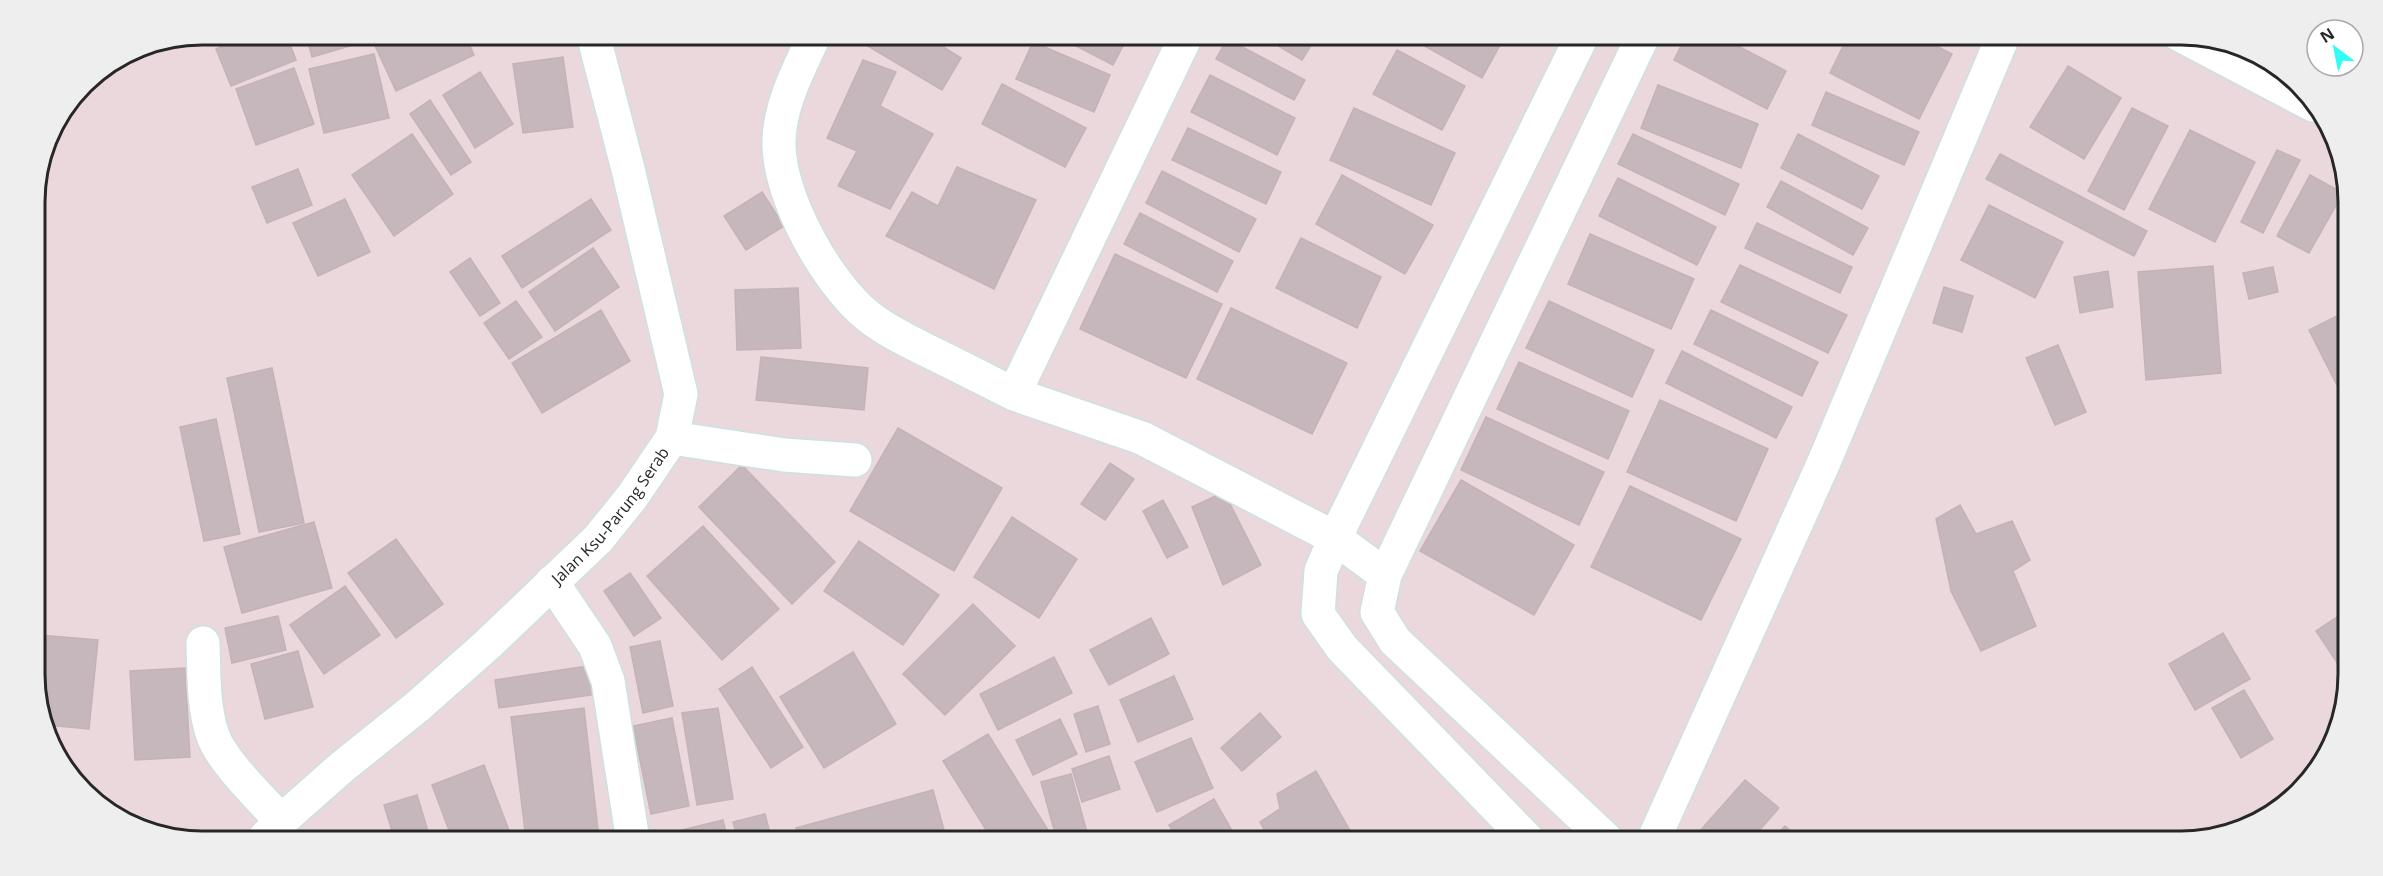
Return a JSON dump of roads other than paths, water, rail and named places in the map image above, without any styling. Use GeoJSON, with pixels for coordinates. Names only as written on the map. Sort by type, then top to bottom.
{"type":"FeatureCollection","features":[{"type":"Feature","properties":{"kind":"street","name":"Jalan Ksu-Parung Serab"},"geometry":{"type":"LineString","coordinates":[[271,831],[487,645],[598,539],[638,489],[672,438],[681,394],[628,169],[596,45]]}},
{"type":"Feature","properties":{"kind":"street"},"geometry":{"type":"LineString","coordinates":[[810,45],[794,80],[779,141],[781,165],[788,192],[810,241],[839,288],[868,317],[899,336],[1014,394],[1142,438],[1335,538],[1385,575]]}},
{"type":"Feature","properties":{"kind":"street"},"geometry":{"type":"LineString","coordinates":[[1014,394],[1182,45]]}},
{"type":"Feature","properties":{"kind":"street"},"geometry":{"type":"LineString","coordinates":[[1519,831],[1342,648],[1318,614],[1322,571],[1335,538],[1578,45]]}},
{"type":"Feature","properties":{"kind":"street"},"geometry":{"type":"LineString","coordinates":[[1597,831],[1395,641],[1377,612],[1385,575],[1639,45]]}},
{"type":"Feature","properties":{"kind":"street"},"geometry":{"type":"LineString","coordinates":[[1658,831],[1824,462],[1999,45]]}},
{"type":"Feature","properties":{"kind":"street"},"geometry":{"type":"LineString","coordinates":[[2201,46],[2296,96]]}},
{"type":"Feature","properties":{"kind":"street"},"geometry":{"type":"LineString","coordinates":[[672,438],[784,455],[855,460]]}},
{"type":"Feature","properties":{"kind":"street"},"geometry":{"type":"LineString","coordinates":[[552,582],[595,646],[608,681],[631,831]]}},
{"type":"Feature","properties":{"kind":"street"},"geometry":{"type":"LineString","coordinates":[[1342,648],[1395,641]]}},
{"type":"Feature","properties":{"kind":"street"},"geometry":{"type":"LineString","coordinates":[[203,643],[205,705],[214,737],[271,831]]}}]}
